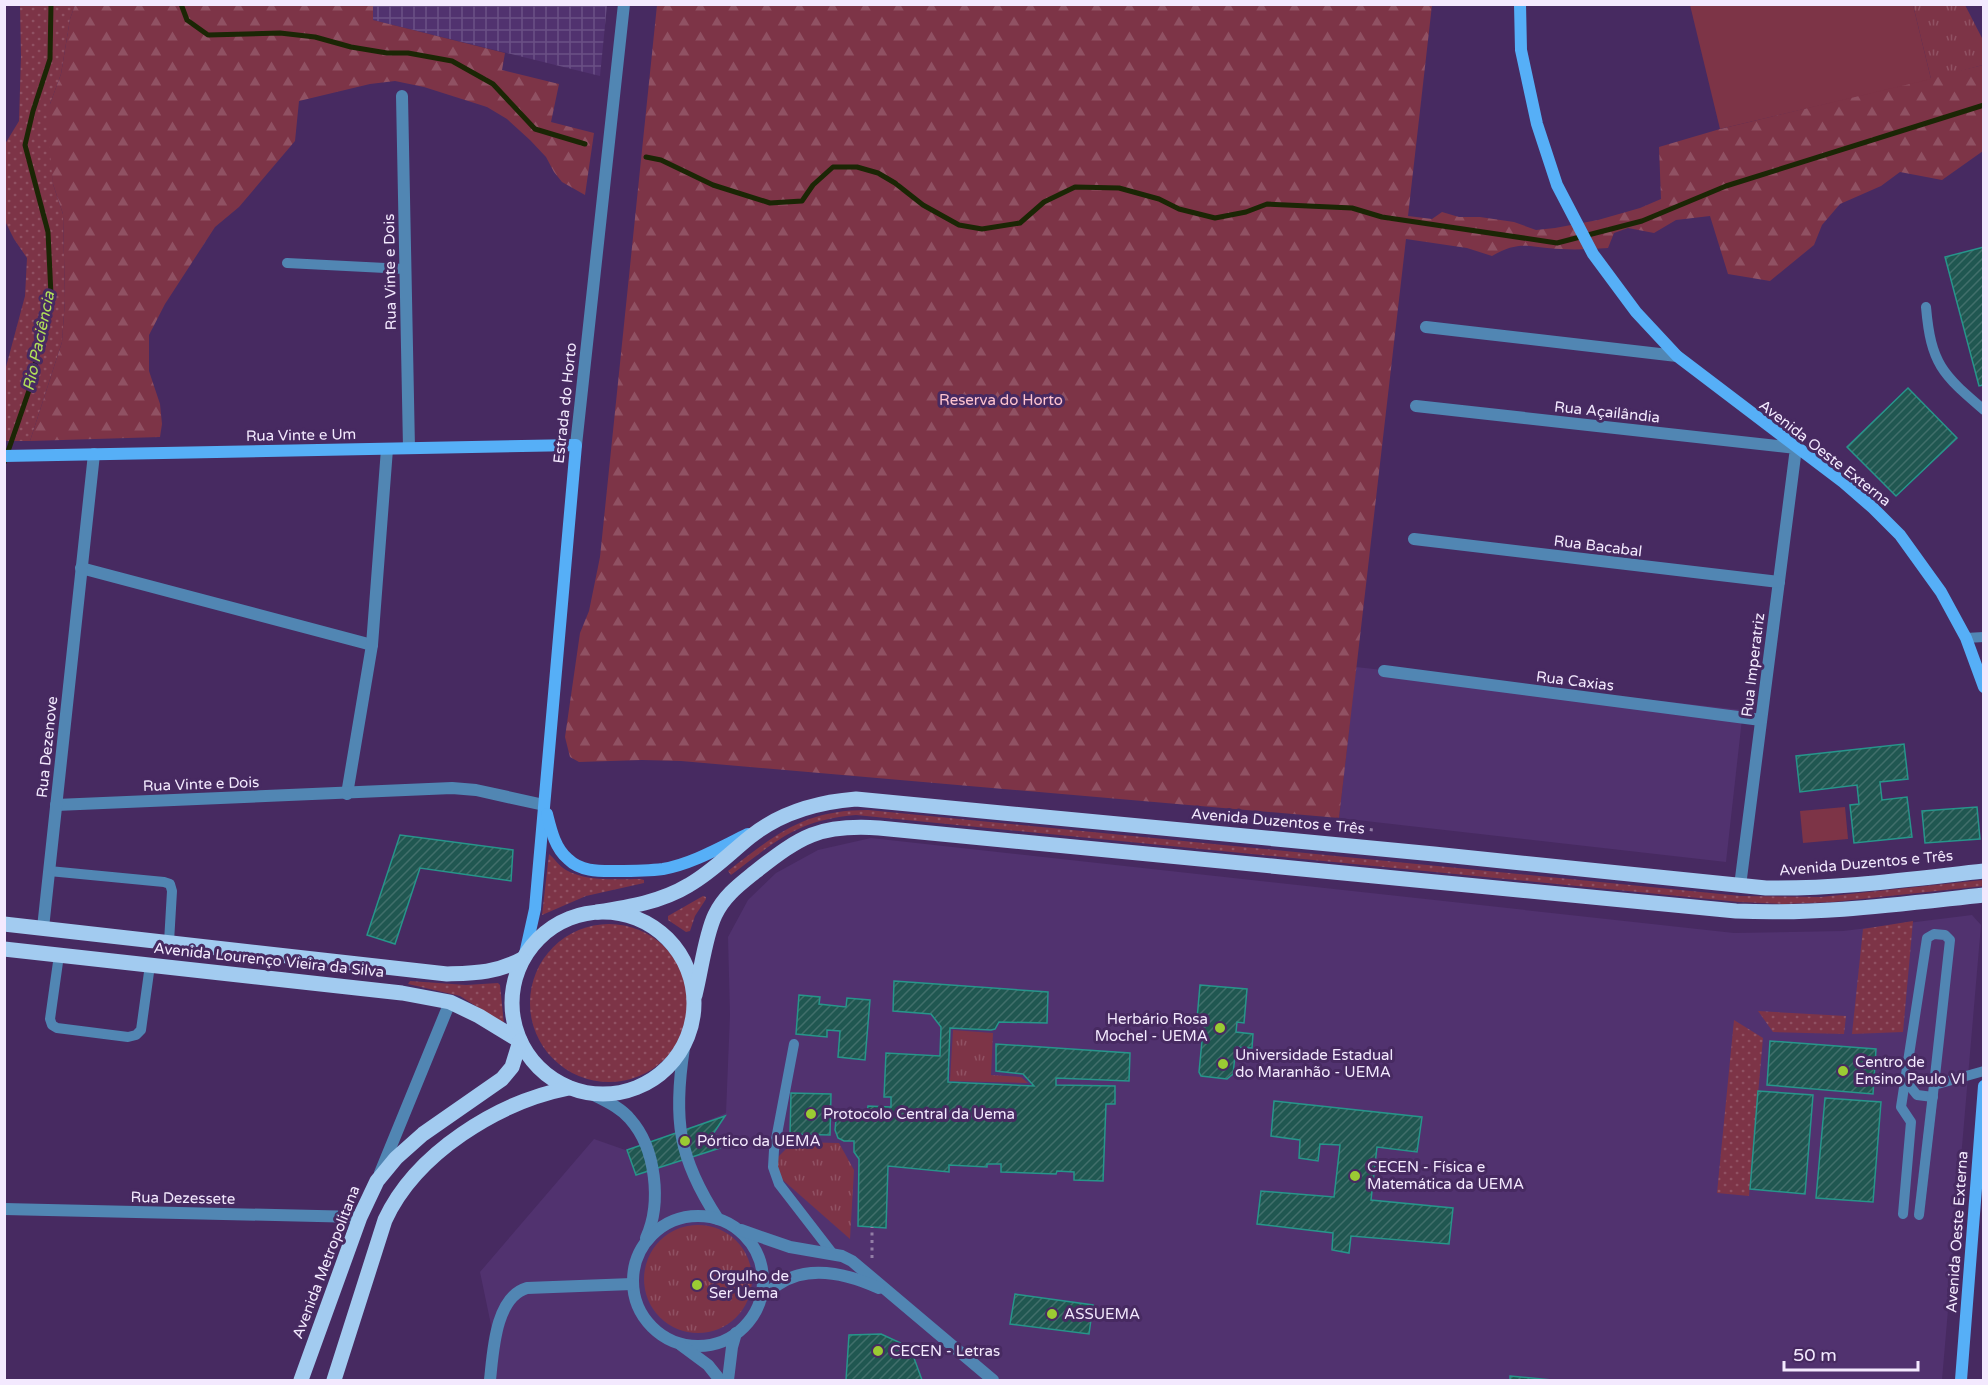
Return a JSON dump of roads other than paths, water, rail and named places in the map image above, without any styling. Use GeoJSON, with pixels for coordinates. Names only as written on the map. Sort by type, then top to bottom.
{"type":"FeatureCollection","features":[{"type":"Feature","properties":{"kind":"main road","name":"Avenida Duzentos e Três"},"geometry":{"type":"LineString","coordinates":[[597,912],[646,903],[686,887],[770,823],[790,813],[821,803],[856,799],[1740,886],[1819,887],[1983,871]]}},
{"type":"Feature","properties":{"kind":"main road"},"geometry":{"type":"LineString","coordinates":[[695,995],[682,955],[663,933],[638,918],[597,912],[579,914],[558,923],[540,936],[524,957],[515,976],[511,994],[511,1012],[520,1041],[534,1062],[549,1077],[569,1088],[592,1094],[610,1094],[630,1091],[647,1083],[663,1073],[684,1048],[693,1022],[695,995],[711,923],[732,891],[797,841],[821,831],[848,826],[1736,911],[1832,912],[1983,895]]}},
{"type":"Feature","properties":{"kind":"main road","name":"Avenida Lourenço Vieira da Silva"},"geometry":{"type":"LineString","coordinates":[[4,924],[447,974],[506,968],[524,957]]}},
{"type":"Feature","properties":{"kind":"main road","name":"Avenida Lourenço Vieira da Silva"},"geometry":{"type":"LineString","coordinates":[[4,949],[402,993],[450,1002],[520,1041]]}},
{"type":"Feature","properties":{"kind":"main road","name":"Avenida Metropolitana"},"geometry":{"type":"LineString","coordinates":[[301,1380],[360,1217],[377,1181],[396,1158],[423,1134],[502,1080],[512,1066],[520,1041]]}},
{"type":"Feature","properties":{"kind":"main road"},"geometry":{"type":"LineString","coordinates":[[334,1380],[385,1220],[408,1183],[449,1144],[471,1129],[538,1096],[569,1088]]}},
{"type":"Feature","properties":{"kind":"street","name":"Estrada do Horto"},"geometry":{"type":"LineString","coordinates":[[524,957],[535,909],[576,445],[624,4]]}},
{"type":"Feature","properties":{"kind":"street","name":"Avenida Oeste Externa"},"geometry":{"type":"LineString","coordinates":[[1520,4],[1521,50],[1537,124],[1557,185],[1593,254],[1636,312],[1677,356],[1843,482],[1900,535],[1941,592],[1966,638],[1983,687]]}},
{"type":"Feature","properties":{"kind":"street","name":"Rua Vinte e Dois"},"geometry":{"type":"LineString","coordinates":[[402,96],[409,448]]}},
{"type":"Feature","properties":{"kind":"street"},"geometry":{"type":"LineString","coordinates":[[1426,327],[1677,356]]}},
{"type":"Feature","properties":{"kind":"street","name":"Rua Açailândia"},"geometry":{"type":"LineString","coordinates":[[1416,406],[1796,448]]}},
{"type":"Feature","properties":{"kind":"street","name":"Rua Vinte e Um"},"geometry":{"type":"LineString","coordinates":[[4,456],[576,445]]}},
{"type":"Feature","properties":{"kind":"street","name":"Rua Imperatriz"},"geometry":{"type":"LineString","coordinates":[[1740,886],[1796,448]]}},
{"type":"Feature","properties":{"kind":"street"},"geometry":{"type":"LineString","coordinates":[[346,794],[372,645],[387,449]]}},
{"type":"Feature","properties":{"kind":"street","name":"Rua Dezenove"},"geometry":{"type":"LineString","coordinates":[[43,928],[93,454]]}},
{"type":"Feature","properties":{"kind":"street","name":"Rua Bacabal"},"geometry":{"type":"LineString","coordinates":[[1414,539],[1779,582]]}},
{"type":"Feature","properties":{"kind":"street"},"geometry":{"type":"LineString","coordinates":[[81,568],[372,645]]}},
{"type":"Feature","properties":{"kind":"street","name":"Rua Caxias"},"geometry":{"type":"LineString","coordinates":[[1384,671],[1761,720]]}},
{"type":"Feature","properties":{"kind":"street","name":"Rua Vinte e Dois"},"geometry":{"type":"LineString","coordinates":[[56,805],[452,788],[476,790],[544,805]]}},
{"type":"Feature","properties":{"kind":"street","name":"Estrada do Horto"},"geometry":{"type":"LineString","coordinates":[[544,805],[554,838],[563,854],[573,863],[596,871],[648,870],[678,865],[770,823]]}},
{"type":"Feature","properties":{"kind":"street"},"geometry":{"type":"LineString","coordinates":[[377,1181],[450,1002]]}},
{"type":"Feature","properties":{"kind":"street"},"geometry":{"type":"LineString","coordinates":[[684,1048],[677,1102],[685,1153],[694,1178],[718,1219]]}},
{"type":"Feature","properties":{"kind":"street","name":"Avenida Oeste Externa"},"geometry":{"type":"LineString","coordinates":[[1961,1380],[1983,1086]]}},
{"type":"Feature","properties":{"kind":"street"},"geometry":{"type":"LineString","coordinates":[[592,1094],[616,1107],[629,1118],[645,1142],[650,1157],[656,1196],[655,1213],[644,1244],[634,1263],[632,1284],[636,1303],[646,1320],[660,1334],[708,1365],[720,1380]]}},
{"type":"Feature","properties":{"kind":"street","name":"Rua Dezessete"},"geometry":{"type":"LineString","coordinates":[[4,1209],[360,1217]]}},
{"type":"Feature","properties":{"kind":"street"},"geometry":{"type":"LineString","coordinates":[[644,1244],[658,1229],[677,1219],[698,1216],[718,1219],[737,1229],[790,1247],[832,1254],[852,1261],[993,1380]]}},
{"type":"Feature","properties":{"kind":"street"},"geometry":{"type":"LineString","coordinates":[[677,1343],[698,1346],[718,1343],[736,1334],[751,1318],[761,1298],[763,1279],[760,1260],[751,1243],[737,1229]]}},
{"type":"Feature","properties":{"kind":"street"},"geometry":{"type":"LineString","coordinates":[[761,1298],[779,1283],[795,1276],[811,1273],[847,1276],[891,1293]]}},
{"type":"Feature","properties":{"kind":"street"},"geometry":{"type":"LineString","coordinates":[[490,1380],[500,1320],[505,1307],[515,1293],[526,1288],[632,1284]]}},
{"type":"Feature","properties":{"kind":"street"},"geometry":{"type":"LineString","coordinates":[[728,1380],[736,1334]]}},
{"type":"Feature","properties":{"kind":"lane"},"geometry":{"type":"LineString","coordinates":[[287,263],[405,269]]}},
{"type":"Feature","properties":{"kind":"lane"},"geometry":{"type":"LineString","coordinates":[[1926,307],[1929,338],[1935,358],[1950,381],[1983,410]]}},
{"type":"Feature","properties":{"kind":"lane"},"geometry":{"type":"LineString","coordinates":[[1966,638],[1983,637]]}},
{"type":"Feature","properties":{"kind":"lane"},"geometry":{"type":"LineString","coordinates":[[49,871],[170,884],[172,891],[169,942]]}},
{"type":"Feature","properties":{"kind":"lane"},"geometry":{"type":"LineString","coordinates":[[1902,1214],[1911,1122],[1901,1107],[1927,938],[1934,934],[1945,935],[1950,940],[1919,1215]]}},
{"type":"Feature","properties":{"kind":"lane"},"geometry":{"type":"LineString","coordinates":[[59,955],[50,1019],[52,1025],[57,1028],[128,1037],[136,1035],[141,1030],[150,965]]}},
{"type":"Feature","properties":{"kind":"lane"},"geometry":{"type":"LineString","coordinates":[[794,1044],[774,1150],[773,1167],[779,1184],[832,1254]]}},
{"type":"Feature","properties":{"kind":"lane"},"geometry":{"type":"LineString","coordinates":[[1907,1070],[1909,1085],[1917,1095],[1933,1096]]}},
{"type":"Feature","properties":{"kind":"lane"},"geometry":{"type":"LineString","coordinates":[[1934,1084],[1983,1071]]}},
{"type":"Feature","properties":{"kind":"waterway","name":"Rio Paciência"},"geometry":{"type":"LineString","coordinates":[[4,463],[34,376],[37,348],[51,295],[48,232],[25,145],[33,111],[50,59],[51,4]]}},
{"type":"Feature","properties":{"kind":"waterway"},"geometry":{"type":"LineString","coordinates":[[181,4],[187,20],[208,35],[280,33],[315,37],[351,47],[387,53],[408,53],[452,61],[493,84],[535,129],[585,144]]}},
{"type":"Feature","properties":{"kind":"waterway"},"geometry":{"type":"LineString","coordinates":[[646,157],[661,160],[713,185],[770,203],[802,201],[813,185],[833,167],[857,167],[878,173],[923,205],[959,225],[982,229],[1020,223],[1044,202],[1075,187],[1119,188],[1159,199],[1179,209],[1215,218],[1246,212],[1267,204],[1352,208],[1382,217],[1557,243],[1642,221],[1726,186],[1984,105]]}},
{"type":"Feature","properties":{"kind":"place","name":"Herbário Rosa Mochel - UEMA"},"geometry":{"type":"Point","coordinates":[1220,1028]}},
{"type":"Feature","properties":{"kind":"place","name":"Universidade Estadual do Maranhão - UEMA"},"geometry":{"type":"Point","coordinates":[1223,1064]}},
{"type":"Feature","properties":{"kind":"place","name":"Centro de Ensino Paulo VI"},"geometry":{"type":"Point","coordinates":[1843,1071]}},
{"type":"Feature","properties":{"kind":"place","name":"Protocolo Central da Uema"},"geometry":{"type":"Point","coordinates":[811,1114]}},
{"type":"Feature","properties":{"kind":"place","name":"Pórtico da UEMA"},"geometry":{"type":"Point","coordinates":[685,1141]}},
{"type":"Feature","properties":{"kind":"place","name":"CECEN - Física e Matemática da UEMA"},"geometry":{"type":"Point","coordinates":[1355,1176]}},
{"type":"Feature","properties":{"kind":"place","name":"Orgulho de Ser Uema"},"geometry":{"type":"Point","coordinates":[697,1285]}},
{"type":"Feature","properties":{"kind":"place","name":"ASSUEMA"},"geometry":{"type":"Point","coordinates":[1052,1314]}},
{"type":"Feature","properties":{"kind":"place","name":"CECEN - Letras"},"geometry":{"type":"Point","coordinates":[878,1351]}},
{"type":"Feature","properties":{"kind":"park label","name":"Reserva do Horto"},"geometry":{"type":"Point","coordinates":[1001,400]}}]}
